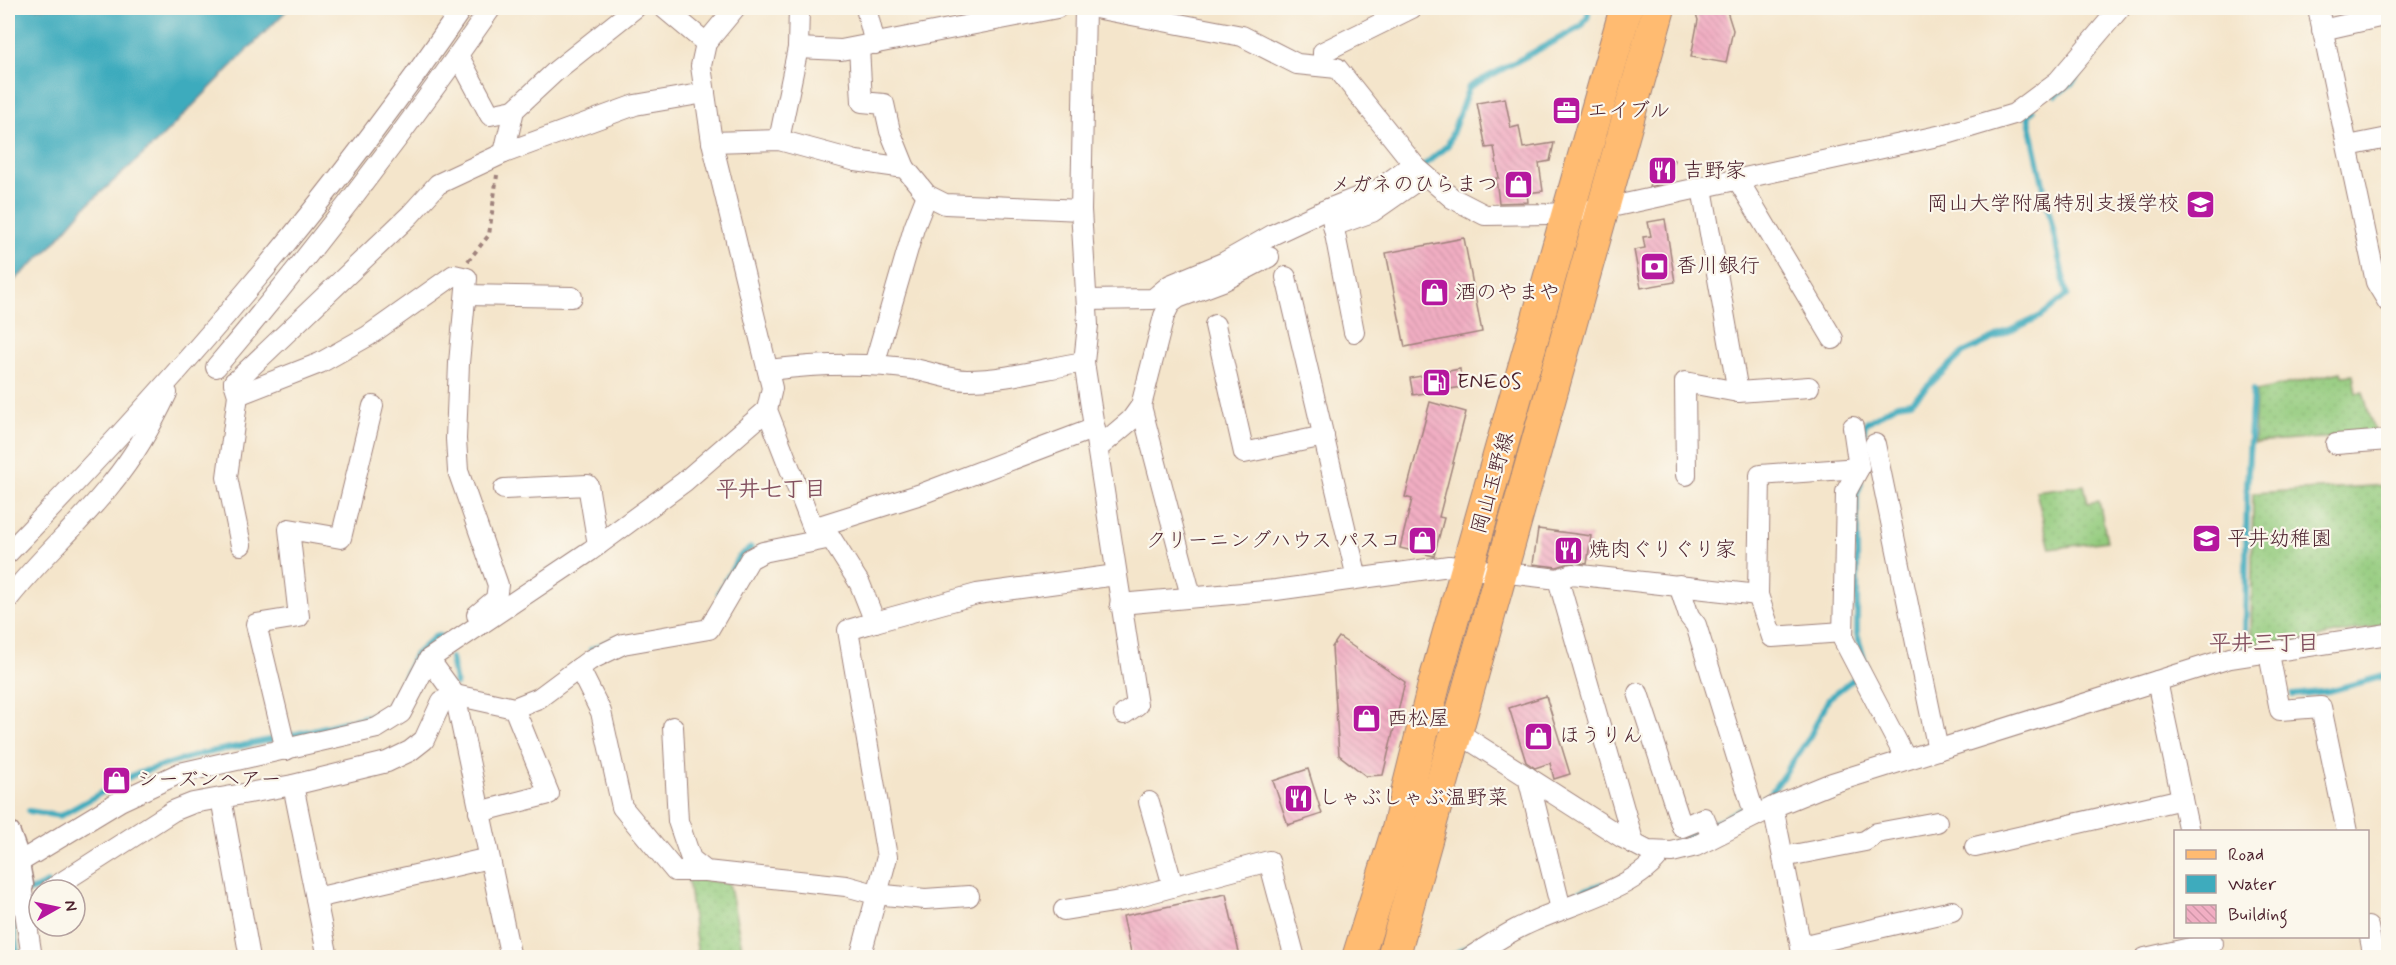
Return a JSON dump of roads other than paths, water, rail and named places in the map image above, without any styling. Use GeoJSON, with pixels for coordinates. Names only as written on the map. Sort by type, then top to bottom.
{"type":"FeatureCollection","features":[{"type":"Feature","properties":{"kind":"main road","name":"岡山玉野線"},"geometry":{"type":"LineString","coordinates":[[1358,957],[1398,829],[1429,709],[1626,8]]}},
{"type":"Feature","properties":{"kind":"main road","name":"岡山玉野線"},"geometry":{"type":"LineString","coordinates":[[1394,957],[1659,8]]}},
{"type":"Feature","properties":{"kind":"street"},"geometry":{"type":"LineString","coordinates":[[8,553],[115,442],[234,307],[323,196],[462,8]]}},
{"type":"Feature","properties":{"kind":"street"},"geometry":{"type":"LineString","coordinates":[[216,367],[391,149],[491,8]]}},
{"type":"Feature","properties":{"kind":"street"},"geometry":{"type":"LineString","coordinates":[[501,155],[514,110],[557,70],[635,8]]}},
{"type":"Feature","properties":{"kind":"street"},"geometry":{"type":"LineString","coordinates":[[664,8],[706,43]]}},
{"type":"Feature","properties":{"kind":"street"},"geometry":{"type":"LineString","coordinates":[[735,8],[706,43],[701,66],[712,142],[772,388],[767,410],[813,528],[831,538],[860,584],[875,622]]}},
{"type":"Feature","properties":{"kind":"street"},"geometry":{"type":"LineString","coordinates":[[779,140],[798,48],[799,8]]}},
{"type":"Feature","properties":{"kind":"street"},"geometry":{"type":"LineString","coordinates":[[866,8],[867,45],[862,102],[884,104],[890,131],[905,168],[927,195],[945,204],[1081,210]]}},
{"type":"Feature","properties":{"kind":"street"},"geometry":{"type":"LineString","coordinates":[[798,48],[818,51],[867,45],[1058,8]]}},
{"type":"Feature","properties":{"kind":"street"},"geometry":{"type":"LineString","coordinates":[[1085,8],[1081,210],[1089,325],[1084,362],[1137,705],[1124,714]]}},
{"type":"Feature","properties":{"kind":"street"},"geometry":{"type":"LineString","coordinates":[[1095,8],[1242,36],[1297,64],[1337,68],[1419,169],[1452,198],[1485,215],[1602,209],[1947,134],[2014,114],[2058,81],[2117,9]]}},
{"type":"Feature","properties":{"kind":"street"},"geometry":{"type":"LineString","coordinates":[[1323,66],[1323,52],[1412,8]]}},
{"type":"Feature","properties":{"kind":"street"},"geometry":{"type":"LineString","coordinates":[[2318,8],[2376,282],[2388,302]]}},
{"type":"Feature","properties":{"kind":"street"},"geometry":{"type":"LineString","coordinates":[[2322,30],[2388,15]]}},
{"type":"Feature","properties":{"kind":"street"},"geometry":{"type":"LineString","coordinates":[[458,55],[490,115],[514,110]]}},
{"type":"Feature","properties":{"kind":"street"},"geometry":{"type":"LineString","coordinates":[[241,545],[228,477],[236,389],[410,215],[438,184],[501,155],[635,105],[705,93]]}},
{"type":"Feature","properties":{"kind":"street"},"geometry":{"type":"LineString","coordinates":[[2348,146],[2388,138]]}},
{"type":"Feature","properties":{"kind":"street"},"geometry":{"type":"LineString","coordinates":[[712,142],[779,140],[856,161],[905,168]]}},
{"type":"Feature","properties":{"kind":"street"},"geometry":{"type":"LineString","coordinates":[[1098,448],[1131,420],[1142,406],[1164,316],[1170,304],[1232,267],[1274,234],[1332,218],[1379,189],[1419,169]]}},
{"type":"Feature","properties":{"kind":"street"},"geometry":{"type":"LineString","coordinates":[[1738,180],[1833,339]]}},
{"type":"Feature","properties":{"kind":"street"},"geometry":{"type":"LineString","coordinates":[[1702,188],[1738,392]]}},
{"type":"Feature","properties":{"kind":"street"},"geometry":{"type":"LineString","coordinates":[[874,365],[914,228],[927,195]]}},
{"type":"Feature","properties":{"kind":"street"},"geometry":{"type":"LineString","coordinates":[[1332,218],[1354,332]]}},
{"type":"Feature","properties":{"kind":"street"},"geometry":{"type":"LineString","coordinates":[[1087,300],[1153,299],[1170,285],[1269,257]]}},
{"type":"Feature","properties":{"kind":"street"},"geometry":{"type":"LineString","coordinates":[[236,389],[320,363],[368,336],[454,275],[464,286],[572,297]]}},
{"type":"Feature","properties":{"kind":"street"},"geometry":{"type":"LineString","coordinates":[[1286,277],[1357,578]]}},
{"type":"Feature","properties":{"kind":"street"},"geometry":{"type":"LineString","coordinates":[[463,636],[464,629],[496,599],[498,585],[458,471],[456,439],[464,286]]}},
{"type":"Feature","properties":{"kind":"street"},"geometry":{"type":"LineString","coordinates":[[216,367],[234,307]]}},
{"type":"Feature","properties":{"kind":"street"},"geometry":{"type":"LineString","coordinates":[[1215,324],[1244,453],[1324,436]]}},
{"type":"Feature","properties":{"kind":"street"},"geometry":{"type":"LineString","coordinates":[[768,370],[811,365],[874,365],[916,369],[938,377],[967,380],[1084,362]]}},
{"type":"Feature","properties":{"kind":"street"},"geometry":{"type":"LineString","coordinates":[[216,367],[236,389]]}},
{"type":"Feature","properties":{"kind":"street"},"geometry":{"type":"LineString","coordinates":[[8,599],[27,574],[112,483],[151,428],[174,376]]}},
{"type":"Feature","properties":{"kind":"street"},"geometry":{"type":"LineString","coordinates":[[1686,475],[1685,382],[1738,392],[1809,387]]}},
{"type":"Feature","properties":{"kind":"street"},"geometry":{"type":"LineString","coordinates":[[286,750],[256,624],[299,617],[289,529],[341,538],[373,406]]}},
{"type":"Feature","properties":{"kind":"street"},"geometry":{"type":"LineString","coordinates":[[1142,406],[1191,596]]}},
{"type":"Feature","properties":{"kind":"street"},"geometry":{"type":"LineString","coordinates":[[22,886],[120,801],[180,773],[286,750],[389,723],[401,713],[410,699],[429,659],[598,545],[684,482],[767,410]]}},
{"type":"Feature","properties":{"kind":"street"},"geometry":{"type":"LineString","coordinates":[[813,528],[921,494],[1095,428]]}},
{"type":"Feature","properties":{"kind":"street"},"geometry":{"type":"LineString","coordinates":[[1853,428],[1859,468],[1846,492],[1843,639],[1906,759]]}},
{"type":"Feature","properties":{"kind":"street"},"geometry":{"type":"LineString","coordinates":[[2336,444],[2388,440]]}},
{"type":"Feature","properties":{"kind":"street"},"geometry":{"type":"LineString","coordinates":[[1875,444],[1938,750]]}},
{"type":"Feature","properties":{"kind":"street"},"geometry":{"type":"LineString","coordinates":[[1844,632],[1772,637],[1758,595],[1760,475],[1859,468]]}},
{"type":"Feature","properties":{"kind":"street"},"geometry":{"type":"LineString","coordinates":[[504,489],[588,485],[598,545]]}},
{"type":"Feature","properties":{"kind":"street"},"geometry":{"type":"LineString","coordinates":[[69,878],[173,811],[194,803],[293,785],[387,762],[410,752],[424,740],[442,701],[455,695],[514,708],[539,698],[590,660],[623,644],[709,629],[750,559],[762,552],[831,538]]}},
{"type":"Feature","properties":{"kind":"street"},"geometry":{"type":"LineString","coordinates":[[1120,604],[1276,590],[1449,566],[1558,579],[1572,574],[1758,595]]}},
{"type":"Feature","properties":{"kind":"street"},"geometry":{"type":"LineString","coordinates":[[860,957],[887,856],[848,630],[977,594],[1116,575]]}},
{"type":"Feature","properties":{"kind":"street"},"geometry":{"type":"LineString","coordinates":[[1558,579],[1634,844]]}},
{"type":"Feature","properties":{"kind":"street"},"geometry":{"type":"LineString","coordinates":[[1679,585],[1689,616],[1696,625],[1760,809],[1783,857],[1802,952],[1952,911]]}},
{"type":"Feature","properties":{"kind":"street"},"geometry":{"type":"LineString","coordinates":[[1429,709],[1457,732],[1634,844],[1648,851],[1671,852],[1696,846],[1709,831],[1760,809],[1832,783],[2230,658],[2269,654],[2388,634]]}},
{"type":"Feature","properties":{"kind":"street"},"geometry":{"type":"LineString","coordinates":[[2269,654],[2280,710],[2321,707],[2347,830]]}},
{"type":"Feature","properties":{"kind":"street"},"geometry":{"type":"LineString","coordinates":[[429,659],[455,695],[478,812],[511,957]]}},
{"type":"Feature","properties":{"kind":"street"},"geometry":{"type":"LineString","coordinates":[[579,668],[601,712],[622,807],[675,871],[706,871],[846,886],[875,894],[925,899],[969,896]]}},
{"type":"Feature","properties":{"kind":"street"},"geometry":{"type":"LineString","coordinates":[[2157,681],[2189,830]]}},
{"type":"Feature","properties":{"kind":"street"},"geometry":{"type":"LineString","coordinates":[[1638,693],[1682,827],[1704,818],[1709,831]]}},
{"type":"Feature","properties":{"kind":"street"},"geometry":{"type":"LineString","coordinates":[[478,812],[549,794],[514,708]]}},
{"type":"Feature","properties":{"kind":"street"},"geometry":{"type":"LineString","coordinates":[[673,727],[678,821],[691,859],[706,871]]}},
{"type":"Feature","properties":{"kind":"street"},"geometry":{"type":"LineString","coordinates":[[1528,777],[1560,903]]}},
{"type":"Feature","properties":{"kind":"street"},"geometry":{"type":"LineString","coordinates":[[293,785],[328,957]]}},
{"type":"Feature","properties":{"kind":"street"},"geometry":{"type":"LineString","coordinates":[[220,798],[250,957]]}},
{"type":"Feature","properties":{"kind":"street"},"geometry":{"type":"LineString","coordinates":[[1975,847],[2182,798]]}},
{"type":"Feature","properties":{"kind":"street"},"geometry":{"type":"LineString","coordinates":[[1149,802],[1173,886]]}},
{"type":"Feature","properties":{"kind":"street"},"geometry":{"type":"LineString","coordinates":[[1783,857],[1865,841],[1877,833],[1937,822]]}},
{"type":"Feature","properties":{"kind":"street"},"geometry":{"type":"LineString","coordinates":[[8,834],[22,886],[32,957]]}},
{"type":"Feature","properties":{"kind":"street"},"geometry":{"type":"LineString","coordinates":[[1469,957],[1560,903],[1633,879],[1653,865],[1662,852]]}},
{"type":"Feature","properties":{"kind":"street"},"geometry":{"type":"LineString","coordinates":[[316,898],[489,858]]}},
{"type":"Feature","properties":{"kind":"street"},"geometry":{"type":"LineString","coordinates":[[1064,910],[1120,901],[1269,861],[1294,957]]}},
{"type":"Feature","properties":{"kind":"street"},"geometry":{"type":"LineString","coordinates":[[2369,936],[2374,957]]}},
{"type":"Feature","properties":{"kind":"street"},"geometry":{"type":"LineString","coordinates":[[2145,957],[2213,946]]}},
{"type":"Feature","properties":{"kind":"water"},"geometry":{"type":"Polygon","coordinates":[[[8,8],[289,8],[158,141],[85,207],[48,250],[8,286],[8,8]]]}},
{"type":"Feature","properties":{"kind":"waterway"},"geometry":{"type":"LineString","coordinates":[[1422,167],[1448,145],[1469,87],[1582,26],[1588,16],[1588,8]]}},
{"type":"Feature","properties":{"kind":"waterway"},"geometry":{"type":"LineString","coordinates":[[2056,95],[2073,82],[2103,43]]}},
{"type":"Feature","properties":{"kind":"waterway"},"geometry":{"type":"LineString","coordinates":[[1863,436],[1865,424],[1897,404],[1911,402],[1963,353],[2041,316],[2067,295],[2028,115],[2033,111]]}},
{"type":"Feature","properties":{"kind":"waterway"},"geometry":{"type":"LineString","coordinates":[[2245,646],[2247,488],[2253,390]]}},
{"type":"Feature","properties":{"kind":"waterway"},"geometry":{"type":"LineString","coordinates":[[1861,483],[1857,494],[1857,634],[1866,666]]}},
{"type":"Feature","properties":{"kind":"waterway"},"geometry":{"type":"LineString","coordinates":[[719,593],[739,557],[751,548]]}},
{"type":"Feature","properties":{"kind":"waterway"},"geometry":{"type":"LineString","coordinates":[[293,735],[377,714],[387,709],[415,655],[437,635],[444,638]]}},
{"type":"Feature","properties":{"kind":"waterway"},"geometry":{"type":"LineString","coordinates":[[591,650],[617,638]]}},
{"type":"Feature","properties":{"kind":"waterway"},"geometry":{"type":"LineString","coordinates":[[451,658],[456,684]]}},
{"type":"Feature","properties":{"kind":"waterway"},"geometry":{"type":"LineString","coordinates":[[1674,843],[1769,796],[1808,740],[1829,698],[1860,674]]}},
{"type":"Feature","properties":{"kind":"waterway"},"geometry":{"type":"LineString","coordinates":[[2293,695],[2329,691],[2388,675]]}},
{"type":"Feature","properties":{"kind":"waterway"},"geometry":{"type":"LineString","coordinates":[[431,704],[439,689]]}},
{"type":"Feature","properties":{"kind":"waterway"},"geometry":{"type":"LineString","coordinates":[[29,811],[60,816],[135,774],[201,754],[274,739]]}},
{"type":"Feature","properties":{"kind":"waterway"},"geometry":{"type":"LineString","coordinates":[[1448,958],[1523,917],[1561,899],[1602,884]]}},
{"type":"Feature","properties":{"kind":"waterway"},"geometry":{"type":"LineString","coordinates":[[8,895],[27,891]]}},
{"type":"Feature","properties":{"kind":"waterway"},"geometry":{"type":"LineString","coordinates":[[8,899],[18,958]]}},
{"type":"Feature","properties":{"kind":"place","name":"エイブル"},"geometry":{"type":"Point","coordinates":[1566,111]}},
{"type":"Feature","properties":{"kind":"place","name":"吉野家"},"geometry":{"type":"Point","coordinates":[1662,171]}},
{"type":"Feature","properties":{"kind":"place","name":"メガネのひらまつ"},"geometry":{"type":"Point","coordinates":[1519,185]}},
{"type":"Feature","properties":{"kind":"place","name":"岡山大学附属特別支援学校"},"geometry":{"type":"Point","coordinates":[2200,204]}},
{"type":"Feature","properties":{"kind":"place","name":"香川銀行"},"geometry":{"type":"Point","coordinates":[1655,266]}},
{"type":"Feature","properties":{"kind":"place","name":"酒のやまや"},"geometry":{"type":"Point","coordinates":[1434,293]}},
{"type":"Feature","properties":{"kind":"place","name":"ENEOS"},"geometry":{"type":"Point","coordinates":[1436,382]}},
{"type":"Feature","properties":{"kind":"place","name":"平井幼稚園"},"geometry":{"type":"Point","coordinates":[2206,539]}},
{"type":"Feature","properties":{"kind":"place","name":"クリーニングハウス パスコ"},"geometry":{"type":"Point","coordinates":[1422,541]}},
{"type":"Feature","properties":{"kind":"place","name":"焼肉ぐりぐり家"},"geometry":{"type":"Point","coordinates":[1568,550]}},
{"type":"Feature","properties":{"kind":"place","name":"西松屋"},"geometry":{"type":"Point","coordinates":[1366,719]}},
{"type":"Feature","properties":{"kind":"place","name":"ほうりん"},"geometry":{"type":"Point","coordinates":[1538,736]}},
{"type":"Feature","properties":{"kind":"place","name":"シーズンヘアー"},"geometry":{"type":"Point","coordinates":[116,780]}},
{"type":"Feature","properties":{"kind":"place","name":"しゃぶしゃぶ温野菜"},"geometry":{"type":"Point","coordinates":[1298,798]}},
{"type":"Feature","properties":{"kind":"district","name":"平井七丁目"},"geometry":{"type":"Point","coordinates":[771,490]}},
{"type":"Feature","properties":{"kind":"district","name":"平井三丁目"},"geometry":{"type":"Point","coordinates":[2264,644]}}]}
